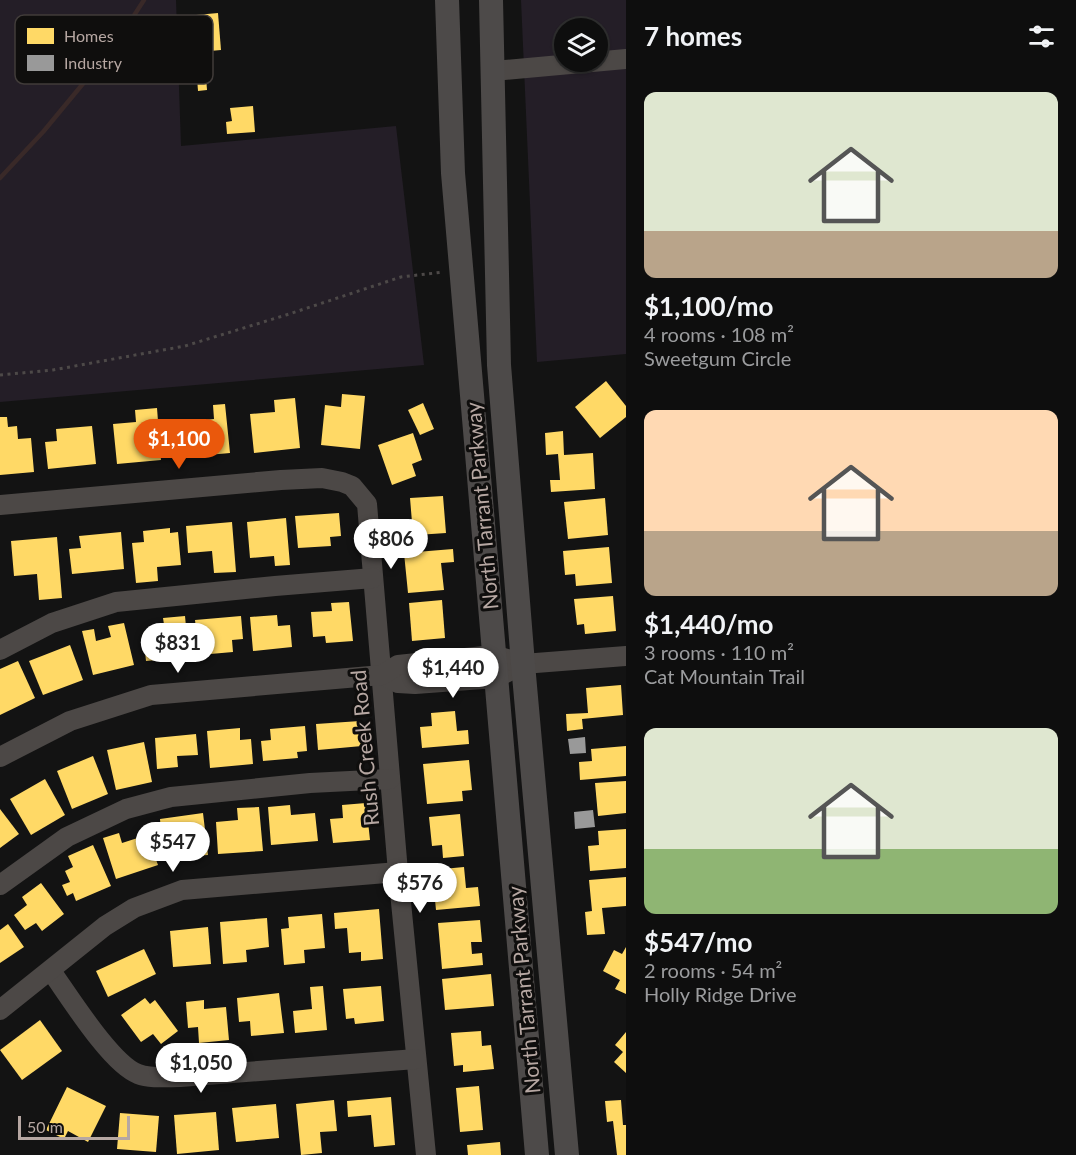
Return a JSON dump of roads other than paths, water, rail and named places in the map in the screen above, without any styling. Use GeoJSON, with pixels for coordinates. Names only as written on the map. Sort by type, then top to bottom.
{"type":"FeatureCollection","features":[{"type":"Feature","properties":{"kind":"main road","name":"North Tarrant Parkway"},"geometry":{"type":"LineString","coordinates":[[447,0],[452,153],[461,270],[537,1155]]}},
{"type":"Feature","properties":{"kind":"main road","name":"North Tarrant Parkway"},"geometry":{"type":"LineString","coordinates":[[491,0],[499,365],[567,1155]]}},
{"type":"Feature","properties":{"kind":"street"},"geometry":{"type":"LineString","coordinates":[[494,71],[626,59]]}},
{"type":"Feature","properties":{"kind":"street","name":"Rush Creek Road"},"geometry":{"type":"LineString","coordinates":[[0,505],[322,478],[352,486],[367,504],[398,872],[426,1155]]}},
{"type":"Feature","properties":{"kind":"street"},"geometry":{"type":"LineString","coordinates":[[0,650],[52,623],[116,602],[373,578]]}},
{"type":"Feature","properties":{"kind":"street"},"geometry":{"type":"LineString","coordinates":[[0,757],[70,721],[151,695],[382,675],[398,683],[415,684],[495,666],[626,656]]}},
{"type":"Feature","properties":{"kind":"street"},"geometry":{"type":"LineString","coordinates":[[0,885],[67,837],[126,808],[171,797],[310,783],[390,779]]}},
{"type":"Feature","properties":{"kind":"street"},"geometry":{"type":"LineString","coordinates":[[0,1010],[105,926],[134,908],[182,890],[398,872]]}},
{"type":"Feature","properties":{"kind":"street"},"geometry":{"type":"LineString","coordinates":[[51,971],[96,1035],[121,1062],[137,1074],[153,1077],[180,1077],[416,1059]]}},
{"type":"Feature","properties":{"kind":"waterway"},"geometry":{"type":"LineString","coordinates":[[134,15],[144,0]]}},
{"type":"Feature","properties":{"kind":"waterway"},"geometry":{"type":"LineString","coordinates":[[0,178],[43,132],[83,84]]}}]}
